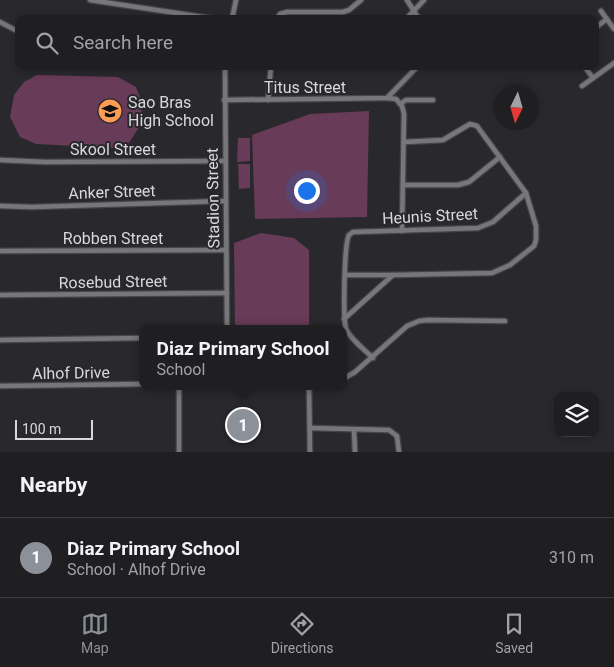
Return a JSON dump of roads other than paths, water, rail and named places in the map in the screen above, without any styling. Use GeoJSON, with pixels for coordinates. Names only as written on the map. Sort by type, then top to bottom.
{"type":"FeatureCollection","features":[{"type":"Feature","properties":{"kind":"street"},"geometry":{"type":"LineString","coordinates":[[90,0],[189,15]]}},
{"type":"Feature","properties":{"kind":"street"},"geometry":{"type":"LineString","coordinates":[[233,15],[236,0]]}},
{"type":"Feature","properties":{"kind":"street"},"geometry":{"type":"LineString","coordinates":[[279,15],[287,12],[343,12],[349,10],[361,0]]}},
{"type":"Feature","properties":{"kind":"street"},"geometry":{"type":"LineString","coordinates":[[407,0],[417,15]]}},
{"type":"Feature","properties":{"kind":"street"},"geometry":{"type":"LineString","coordinates":[[410,15],[424,0]]}},
{"type":"Feature","properties":{"kind":"street"},"geometry":{"type":"LineString","coordinates":[[601,11],[614,29]]}},
{"type":"Feature","properties":{"kind":"street"},"geometry":{"type":"LineString","coordinates":[[0,22],[15,30]]}},
{"type":"Feature","properties":{"kind":"street"},"geometry":{"type":"LineString","coordinates":[[582,86],[614,63]]}},
{"type":"Feature","properties":{"kind":"street","name":"Stadion Street"},"geometry":{"type":"LineString","coordinates":[[225,70],[227,325]]}},
{"type":"Feature","properties":{"kind":"street"},"geometry":{"type":"LineString","coordinates":[[268,100],[271,70]]}},
{"type":"Feature","properties":{"kind":"street"},"geometry":{"type":"LineString","coordinates":[[387,98],[414,70]]}},
{"type":"Feature","properties":{"kind":"street"},"geometry":{"type":"LineString","coordinates":[[587,70],[593,78]]}},
{"type":"Feature","properties":{"kind":"street","name":"Titus Street"},"geometry":{"type":"LineString","coordinates":[[224,100],[387,98],[396,99],[400,104]]}},
{"type":"Feature","properties":{"kind":"street"},"geometry":{"type":"LineString","coordinates":[[402,231],[404,114],[400,104],[406,100],[433,100]]}},
{"type":"Feature","properties":{"kind":"street"},"geometry":{"type":"LineString","coordinates":[[346,325],[344,319],[345,275],[481,274],[498,271],[510,265],[532,249],[535,243],[536,226],[526,193],[479,128],[472,124],[443,140],[404,142]]}},
{"type":"Feature","properties":{"kind":"street"},"geometry":{"type":"LineString","coordinates":[[403,185],[458,185],[469,182],[500,157]]}},
{"type":"Feature","properties":{"kind":"street","name":"Skool Street"},"geometry":{"type":"LineString","coordinates":[[0,160],[44,162],[225,161]]}},
{"type":"Feature","properties":{"kind":"street","name":"Heunis Street"},"geometry":{"type":"LineString","coordinates":[[345,275],[346,240],[348,235],[353,232],[484,227],[498,218],[526,193]]}},
{"type":"Feature","properties":{"kind":"street","name":"Anker Street"},"geometry":{"type":"LineString","coordinates":[[0,206],[32,207],[225,201]]}},
{"type":"Feature","properties":{"kind":"street","name":"Robben Street"},"geometry":{"type":"LineString","coordinates":[[0,251],[226,250]]}},
{"type":"Feature","properties":{"kind":"street"},"geometry":{"type":"LineString","coordinates":[[344,319],[393,275]]}},
{"type":"Feature","properties":{"kind":"street","name":"Rosebud Street"},"geometry":{"type":"LineString","coordinates":[[0,295],[227,293]]}},
{"type":"Feature","properties":{"kind":"street"},"geometry":{"type":"LineString","coordinates":[[347,377],[373,358],[407,326],[418,320],[505,321]]}},
{"type":"Feature","properties":{"kind":"street"},"geometry":{"type":"LineString","coordinates":[[347,330],[348,333],[373,358]]}},
{"type":"Feature","properties":{"kind":"street"},"geometry":{"type":"LineString","coordinates":[[0,340],[139,338]]}},
{"type":"Feature","properties":{"kind":"street","name":"Alhof Drive"},"geometry":{"type":"LineString","coordinates":[[0,386],[139,384]]}},
{"type":"Feature","properties":{"kind":"street"},"geometry":{"type":"LineString","coordinates":[[179,390],[179,452]]}},
{"type":"Feature","properties":{"kind":"street"},"geometry":{"type":"LineString","coordinates":[[309,390],[310,452]]}},
{"type":"Feature","properties":{"kind":"street"},"geometry":{"type":"LineString","coordinates":[[310,428],[383,429],[392,431],[397,436],[399,452]]}},
{"type":"Feature","properties":{"kind":"street"},"geometry":{"type":"LineString","coordinates":[[354,430],[354,452]]}},
{"type":"Feature","properties":{"kind":"place","name":"Sao Bras High School"},"geometry":{"type":"Point","coordinates":[110,111]}},
{"type":"Feature","properties":{"kind":"place","name":"Diaz Primary School"},"geometry":{"type":"Point","coordinates":[243,425]}}]}
